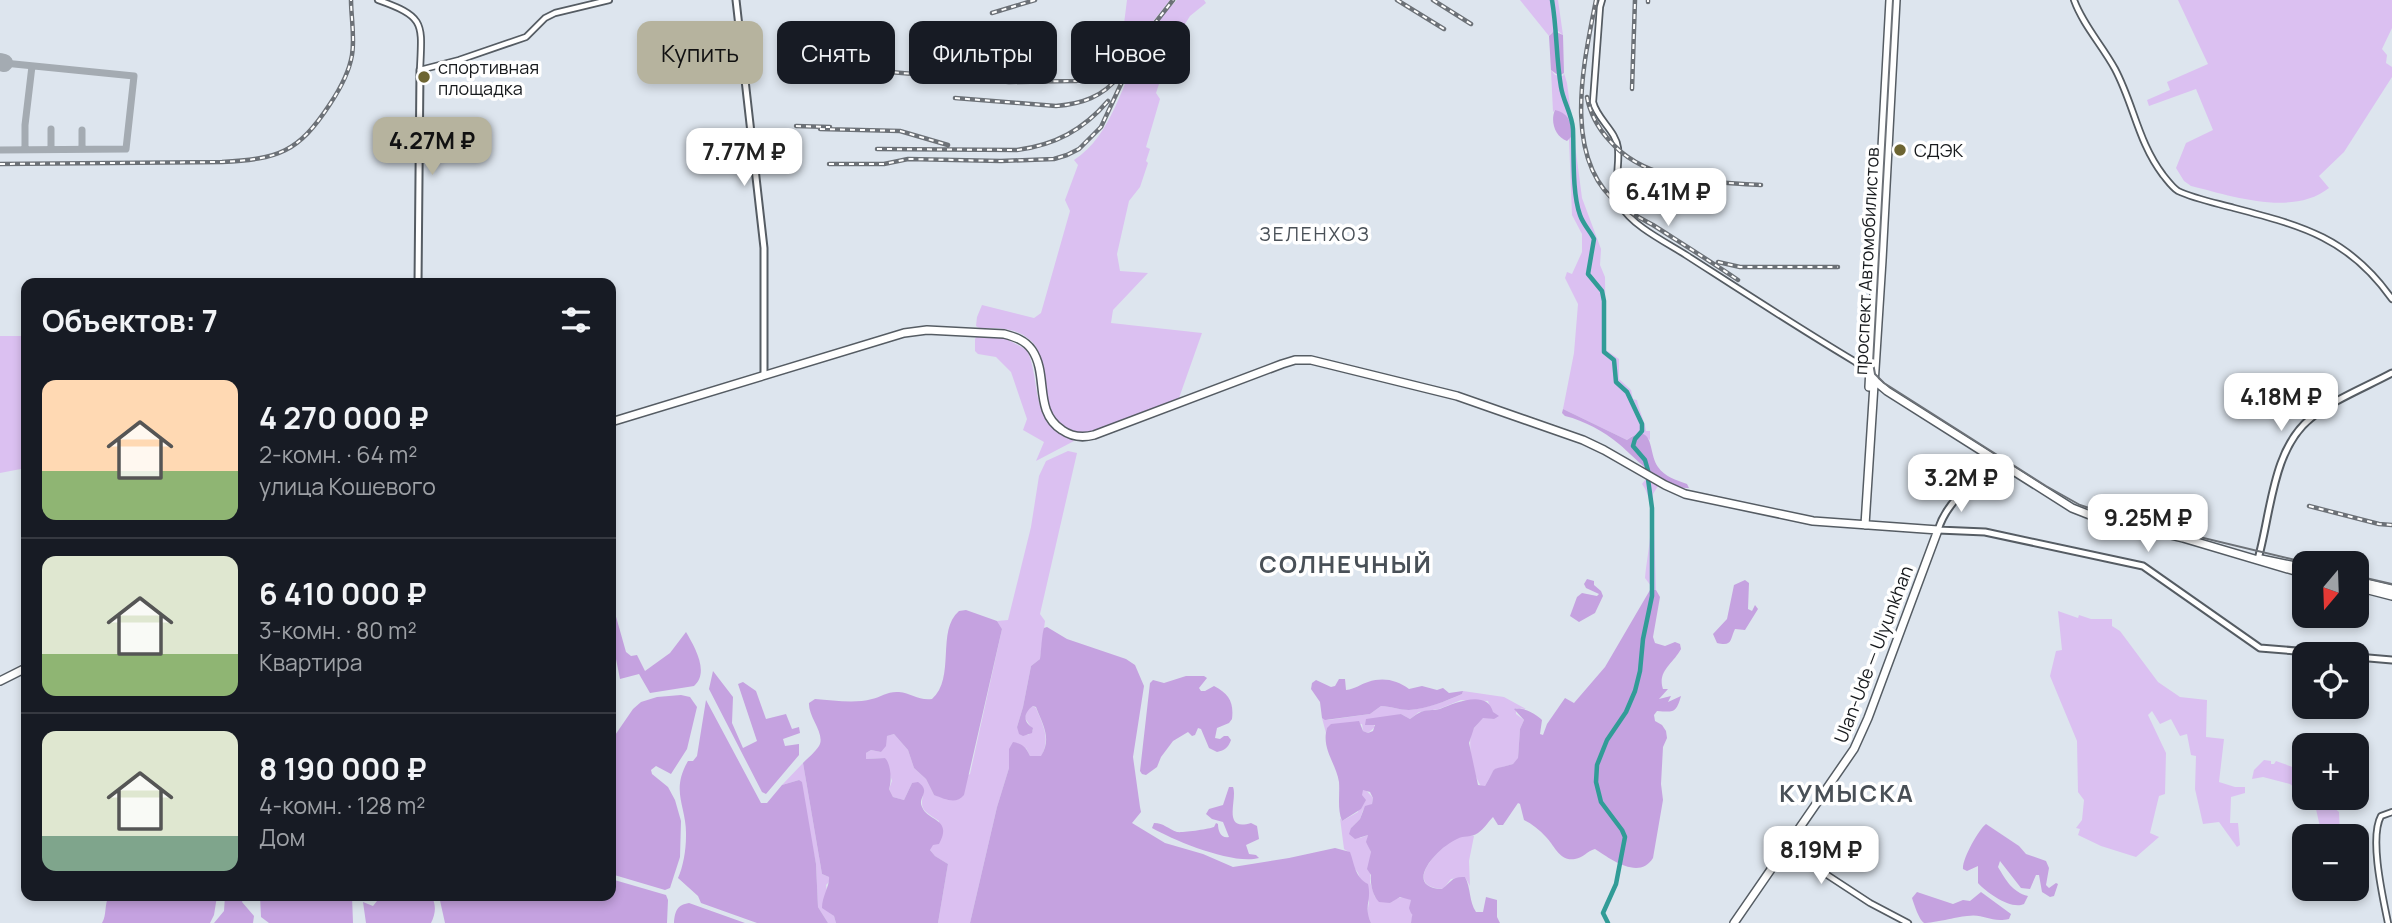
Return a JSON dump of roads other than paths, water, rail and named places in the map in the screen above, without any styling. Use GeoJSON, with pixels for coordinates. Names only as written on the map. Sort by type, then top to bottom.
{"type":"FeatureCollection","features":[{"type":"Feature","properties":{"kind":"main road"},"geometry":{"type":"LineString","coordinates":[[736,0],[764,248],[764,375]]}},
{"type":"Feature","properties":{"kind":"main road","name":"проспект Автомобилистов"},"geometry":{"type":"LineString","coordinates":[[1872,377],[1890,0]]}},
{"type":"Feature","properties":{"kind":"main road","name":"проспект Автомобилистов"},"geometry":{"type":"LineString","coordinates":[[1863,524],[1896,0]]}},
{"type":"Feature","properties":{"kind":"main road"},"geometry":{"type":"LineString","coordinates":[[418,278],[420,70]]}},
{"type":"Feature","properties":{"kind":"main road"},"geometry":{"type":"LineString","coordinates":[[616,420],[904,333],[927,330],[1004,334],[1024,341],[1035,354],[1044,404],[1050,419],[1061,430],[1082,437],[1094,435],[1282,364],[1295,360],[1311,360],[1457,396],[1583,440],[1671,489],[1685,494],[1814,521],[1985,532],[2139,565],[2260,648],[2292,651]]}},
{"type":"Feature","properties":{"kind":"main road"},"geometry":{"type":"LineString","coordinates":[[2258,559],[2281,463],[2294,437],[2317,413],[2392,373]]}},
{"type":"Feature","properties":{"kind":"main road"},"geometry":{"type":"LineString","coordinates":[[1872,377],[1886,391],[2068,506],[2086,514],[2258,559],[2292,565]]}},
{"type":"Feature","properties":{"kind":"main road"},"geometry":{"type":"LineString","coordinates":[[1938,530],[1943,515],[1959,495],[1998,462]]}},
{"type":"Feature","properties":{"kind":"main road","name":"Ulan-Ude — Ulyunkhan"},"geometry":{"type":"LineString","coordinates":[[1734,923],[1854,749],[1938,530]]}},
{"type":"Feature","properties":{"kind":"main road"},"geometry":{"type":"LineString","coordinates":[[2258,559],[2292,571]]}},
{"type":"Feature","properties":{"kind":"main road"},"geometry":{"type":"LineString","coordinates":[[2370,584],[2392,589]]}},
{"type":"Feature","properties":{"kind":"main road"},"geometry":{"type":"LineString","coordinates":[[2370,590],[2392,596]]}},
{"type":"Feature","properties":{"kind":"main road"},"geometry":{"type":"LineString","coordinates":[[2369,658],[2392,660]]}},
{"type":"Feature","properties":{"kind":"main road"},"geometry":{"type":"LineString","coordinates":[[0,681],[21,670]]}},
{"type":"Feature","properties":{"kind":"street"},"geometry":{"type":"LineString","coordinates":[[378,0],[407,11],[415,17],[422,32],[420,70],[526,37],[545,18],[555,13],[609,0]]}},
{"type":"Feature","properties":{"kind":"street"},"geometry":{"type":"LineString","coordinates":[[1602,0],[1593,102],[1596,113],[1618,147],[1618,190],[1621,206],[1632,218],[1664,241],[1854,361],[1872,377]]}},
{"type":"Feature","properties":{"kind":"street"},"geometry":{"type":"LineString","coordinates":[[2074,0],[2114,67],[2152,160],[2177,191],[2304,228],[2351,253],[2392,299]]}},
{"type":"Feature","properties":{"kind":"street"},"geometry":{"type":"LineString","coordinates":[[2388,923],[2378,864],[2379,818],[2392,812]]}},
{"type":"Feature","properties":{"kind":"street"},"geometry":{"type":"LineString","coordinates":[[1786,848],[1870,903],[1908,923]]}},
{"type":"Feature","properties":{"kind":"waterway"},"geometry":{"type":"LineString","coordinates":[[1552,0],[1561,87],[1573,129],[1577,206],[1594,239],[1588,274],[1602,291],[1604,352],[1614,360],[1616,382],[1627,392],[1642,424],[1642,431],[1633,446],[1645,460],[1649,474]]}},
{"type":"Feature","properties":{"kind":"waterway"},"geometry":{"type":"LineString","coordinates":[[1608,923],[1603,913],[1616,884],[1625,837],[1601,802],[1596,782],[1597,765],[1607,740],[1626,712],[1640,671],[1652,596],[1652,508],[1648,479]]}},
{"type":"Feature","properties":{"kind":"tram line"},"geometry":{"type":"LineString","coordinates":[[1893,0],[1873,363],[1875,374],[1884,383],[2080,505],[2116,517],[2292,559]]}},
{"type":"Feature","properties":{"kind":"tram line"},"geometry":{"type":"LineString","coordinates":[[2370,579],[2392,584]]}},
{"type":"Feature","properties":{"kind":"railway"},"geometry":{"type":"LineString","coordinates":[[0,164],[222,162],[258,159],[285,150],[308,133],[337,93],[346,74],[353,48],[351,0]]}},
{"type":"Feature","properties":{"kind":"railway"},"geometry":{"type":"LineString","coordinates":[[992,13],[1035,0]]}},
{"type":"Feature","properties":{"kind":"railway"},"geometry":{"type":"LineString","coordinates":[[829,164],[884,164],[908,159],[1054,159],[1067,155],[1079,149],[1101,127],[1141,41],[1173,0]]}},
{"type":"Feature","properties":{"kind":"railway"},"geometry":{"type":"LineString","coordinates":[[1397,0],[1444,29]]}},
{"type":"Feature","properties":{"kind":"railway"},"geometry":{"type":"LineString","coordinates":[[1433,0],[1471,24]]}},
{"type":"Feature","properties":{"kind":"railway"},"geometry":{"type":"LineString","coordinates":[[1596,0],[1586,52],[1581,109],[1583,137],[1590,164],[1602,187],[1621,206],[1738,280]]}},
{"type":"Feature","properties":{"kind":"railway"},"geometry":{"type":"LineString","coordinates":[[1632,89],[1635,0]]}},
{"type":"Feature","properties":{"kind":"railway"},"geometry":{"type":"LineString","coordinates":[[895,72],[1009,82],[1071,81]]}},
{"type":"Feature","properties":{"kind":"railway"},"geometry":{"type":"LineString","coordinates":[[955,98],[1056,106],[1083,101],[1112,84]]}},
{"type":"Feature","properties":{"kind":"railway"},"geometry":{"type":"LineString","coordinates":[[1587,97],[1592,114],[1605,135],[1624,154],[1641,165],[1679,178],[1761,185]]}},
{"type":"Feature","properties":{"kind":"railway"},"geometry":{"type":"LineString","coordinates":[[877,149],[1031,148],[1056,140],[1078,128],[1108,101]]}},
{"type":"Feature","properties":{"kind":"railway"},"geometry":{"type":"LineString","coordinates":[[796,126],[830,127]]}},
{"type":"Feature","properties":{"kind":"railway"},"geometry":{"type":"LineString","coordinates":[[820,129],[900,131],[948,145]]}},
{"type":"Feature","properties":{"kind":"railway"},"geometry":{"type":"LineString","coordinates":[[1718,262],[1740,267],[1838,267]]}},
{"type":"Feature","properties":{"kind":"railway"},"geometry":{"type":"LineString","coordinates":[[2309,506],[2392,525]]}},
{"type":"Feature","properties":{"kind":"place","name":"спортивная площадка"},"geometry":{"type":"Point","coordinates":[424,77]}},
{"type":"Feature","properties":{"kind":"place","name":"СДЭК"},"geometry":{"type":"Point","coordinates":[1900,150]}},
{"type":"Feature","properties":{"kind":"district","name":"ЗЕЛЕНХОЗ"},"geometry":{"type":"Point","coordinates":[1315,234]}},
{"type":"Feature","properties":{"kind":"district","name":"СОЛНЕЧНЫЙ"},"geometry":{"type":"Point","coordinates":[1346,563]}},
{"type":"Feature","properties":{"kind":"district","name":"КУМЫСКА"},"geometry":{"type":"Point","coordinates":[1847,792]}}]}
